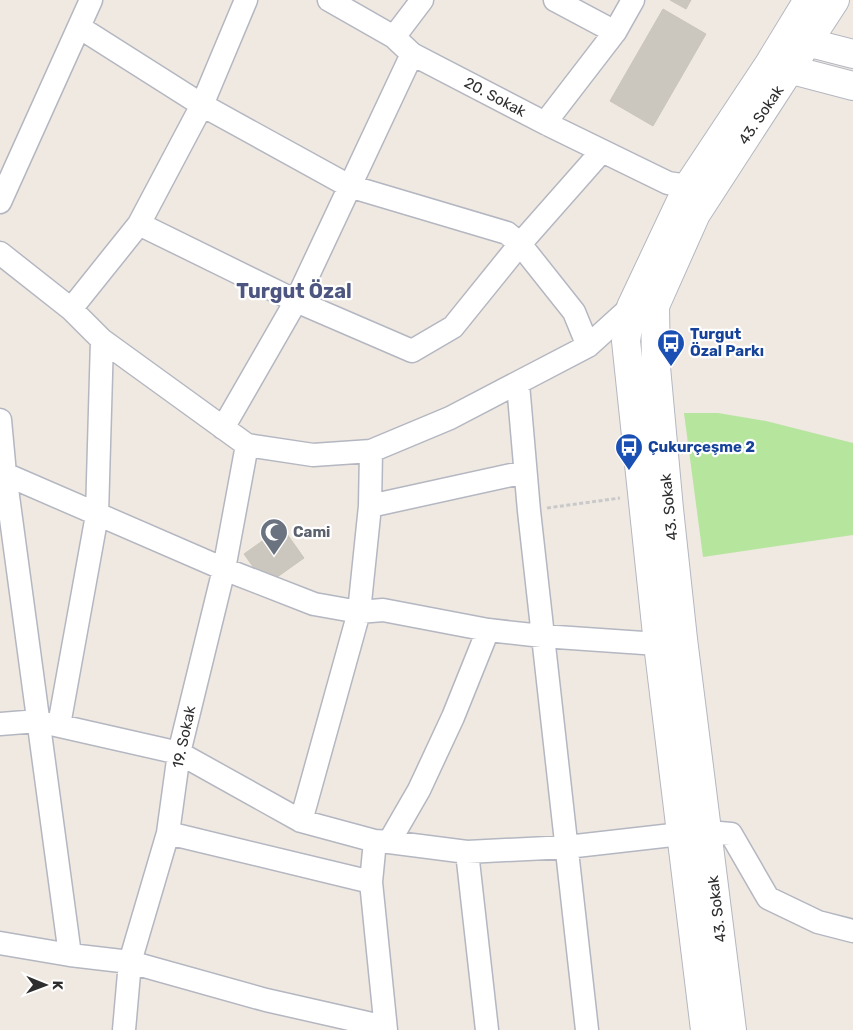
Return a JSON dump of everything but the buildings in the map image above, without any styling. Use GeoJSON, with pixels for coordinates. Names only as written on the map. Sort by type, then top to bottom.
{"type":"FeatureCollection","features":[{"type":"Feature","properties":{"kind":"street"},"geometry":{"type":"LineString","coordinates":[[0,202],[91,0]]}},
{"type":"Feature","properties":{"kind":"street"},"geometry":{"type":"LineString","coordinates":[[71,309],[139,224],[202,104],[246,0]]}},
{"type":"Feature","properties":{"kind":"street","name":"20. Sokak"},"geometry":{"type":"LineString","coordinates":[[328,0],[394,37],[412,54],[688,195]]}},
{"type":"Feature","properties":{"kind":"street"},"geometry":{"type":"LineString","coordinates":[[394,37],[422,0]]}},
{"type":"Feature","properties":{"kind":"street"},"geometry":{"type":"LineString","coordinates":[[555,0],[615,32]]}},
{"type":"Feature","properties":{"kind":"street"},"geometry":{"type":"LineString","coordinates":[[545,123],[615,32],[633,0]]}},
{"type":"Feature","properties":{"kind":"street","name":"43. Sokak"},"geometry":{"type":"LineString","coordinates":[[732,1030],[708,832],[642,495],[626,341],[643,307],[688,195],[780,67],[796,40],[808,0]]}},
{"type":"Feature","properties":{"kind":"street","name":"43. Sokak"},"geometry":{"type":"LineString","coordinates":[[796,40],[836,0]]}},
{"type":"Feature","properties":{"kind":"street"},"geometry":{"type":"LineString","coordinates":[[79,26],[202,104],[349,186],[507,233],[520,244],[574,312],[588,346]]}},
{"type":"Feature","properties":{"kind":"street"},"geometry":{"type":"LineString","coordinates":[[796,40],[853,54]]}},
{"type":"Feature","properties":{"kind":"street"},"geometry":{"type":"LineString","coordinates":[[223,428],[296,301],[412,54]]}},
{"type":"Feature","properties":{"kind":"street"},"geometry":{"type":"LineString","coordinates":[[780,67],[853,86]]}},
{"type":"Feature","properties":{"kind":"street"},"geometry":{"type":"LineString","coordinates":[[139,224],[296,301],[412,352],[453,327],[520,244],[602,151]]}},
{"type":"Feature","properties":{"kind":"street"},"geometry":{"type":"LineString","coordinates":[[0,253],[71,309],[102,340],[247,445],[314,455],[371,451],[450,418],[588,346],[643,307]]}},
{"type":"Feature","properties":{"kind":"street","name":"43. Sokak"},"geometry":{"type":"LineString","coordinates":[[643,307],[655,336],[668,509],[670,641],[681,834],[705,1030]]}},
{"type":"Feature","properties":{"kind":"street"},"geometry":{"type":"LineString","coordinates":[[588,346],[655,336]]}},
{"type":"Feature","properties":{"kind":"street"},"geometry":{"type":"LineString","coordinates":[[49,723],[97,515],[102,340]]}},
{"type":"Feature","properties":{"kind":"street"},"geometry":{"type":"LineString","coordinates":[[518,384],[542,636],[587,1030]]}},
{"type":"Feature","properties":{"kind":"street"},"geometry":{"type":"LineString","coordinates":[[0,420],[5,474],[49,723],[70,955]]}},
{"type":"Feature","properties":{"kind":"street","name":"19. Sokak"},"geometry":{"type":"LineString","coordinates":[[124,1030],[130,962],[168,833],[179,753],[224,569],[247,445]]}},
{"type":"Feature","properties":{"kind":"street"},"geometry":{"type":"LineString","coordinates":[[301,821],[359,612],[370,506],[371,451]]}},
{"type":"Feature","properties":{"kind":"street"},"geometry":{"type":"LineString","coordinates":[[370,506],[525,472]]}},
{"type":"Feature","properties":{"kind":"street"},"geometry":{"type":"LineString","coordinates":[[5,474],[224,569],[314,604],[359,612],[384,610],[488,630],[542,636],[670,641]]}},
{"type":"Feature","properties":{"kind":"street"},"geometry":{"type":"LineString","coordinates":[[0,943],[70,955],[130,962],[266,1000],[385,1029],[371,882],[382,842],[419,790],[453,717],[488,630]]}},
{"type":"Feature","properties":{"kind":"street"},"geometry":{"type":"LineString","coordinates":[[0,724],[49,723],[179,753],[301,821],[382,842],[466,852],[567,847],[708,832],[731,834],[768,898],[818,922],[853,931]]}},
{"type":"Feature","properties":{"kind":"street"},"geometry":{"type":"LineString","coordinates":[[168,833],[371,882]]}},
{"type":"Feature","properties":{"kind":"street"},"geometry":{"type":"LineString","coordinates":[[466,852],[487,1030]]}},
{"type":"Feature","properties":{"kind":"path"},"geometry":{"type":"LineString","coordinates":[[529,511],[642,495]]}},
{"type":"Feature","properties":{"kind":"green space"},"geometry":{"type":"Polygon","coordinates":[[[684,413],[718,413],[766,421],[853,443],[853,535],[703,557],[684,413]]]}},
{"type":"Feature","properties":{"kind":"place","name":"Turgut Özal Parkı"},"geometry":{"type":"Point","coordinates":[671,367]}},
{"type":"Feature","properties":{"kind":"place","name":"Çukurçeşme 2"},"geometry":{"type":"Point","coordinates":[629,471]}},
{"type":"Feature","properties":{"kind":"place","name":"Cami"},"geometry":{"type":"Point","coordinates":[274,556]}},
{"type":"Feature","properties":{"kind":"district","name":"Turgut Özal"},"geometry":{"type":"Point","coordinates":[294,291]}}]}
